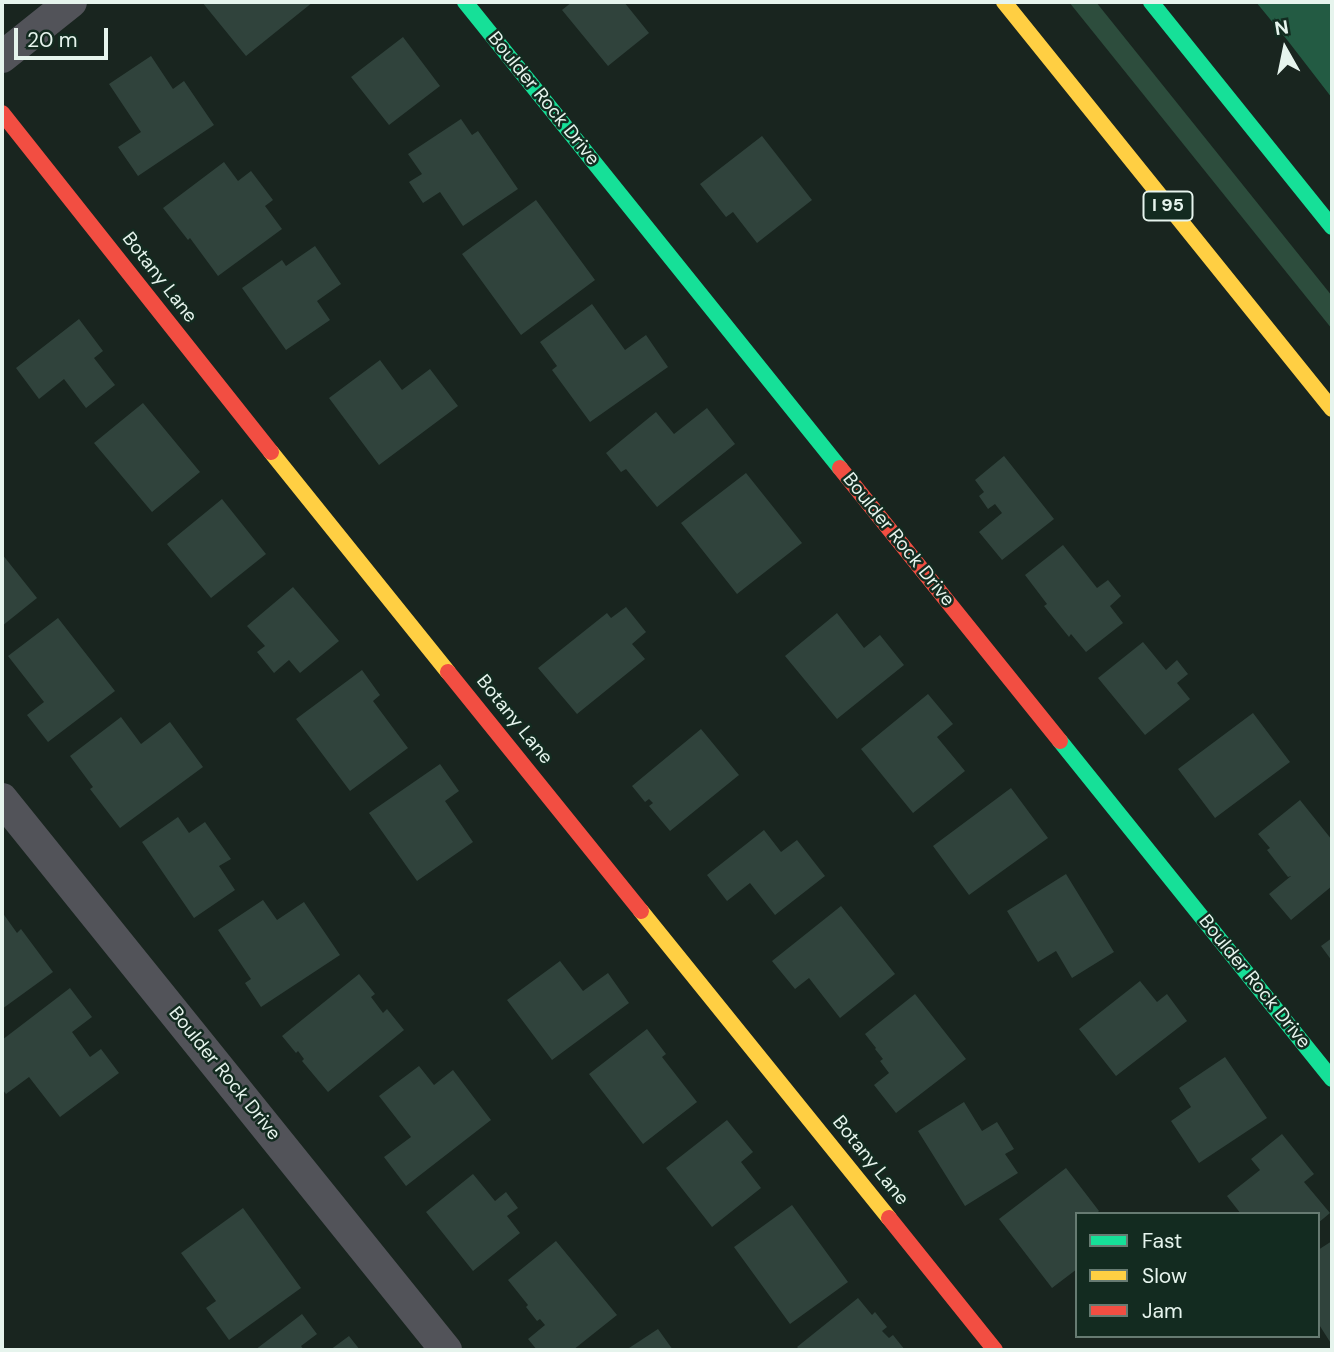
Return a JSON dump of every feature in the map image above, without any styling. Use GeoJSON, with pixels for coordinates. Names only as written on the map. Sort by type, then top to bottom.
{"type":"FeatureCollection","features":[{"type":"Feature","properties":{"kind":"main road","name":"Boulder Rock Drive"},"geometry":{"type":"LineString","coordinates":[[465,2],[1332,1079]]}},
{"type":"Feature","properties":{"kind":"main road","name":"I 95"},"geometry":{"type":"LineString","coordinates":[[1004,2],[1332,409]]}},
{"type":"Feature","properties":{"kind":"main road"},"geometry":{"type":"LineString","coordinates":[[1151,2],[1332,227]]}},
{"type":"Feature","properties":{"kind":"main road","name":"Botany Lane"},"geometry":{"type":"LineString","coordinates":[[2,113],[320,514],[995,1350]]}},
{"type":"Feature","properties":{"kind":"street"},"geometry":{"type":"LineString","coordinates":[[2,57],[71,2]]}},
{"type":"Feature","properties":{"kind":"street","name":"Boulder Rock Drive"},"geometry":{"type":"LineString","coordinates":[[2,799],[446,1350]]}},
{"type":"Feature","properties":{"kind":"green space"},"geometry":{"type":"Polygon","coordinates":[[[1069,2],[1096,2],[1332,296],[1332,329],[1069,2]]]}},
{"type":"Feature","properties":{"kind":"green space"},"geometry":{"type":"Polygon","coordinates":[[[1256,2],[1332,2],[1332,98],[1288,41],[1256,2]]]}},
{"type":"Feature","properties":{"kind":"building"},"geometry":{"type":"Polygon","coordinates":[[[202,2],[313,2],[246,56],[202,2]]]}},
{"type":"Feature","properties":{"kind":"building"},"geometry":{"type":"Polygon","coordinates":[[[572,2],[624,2],[649,33],[608,66],[562,10],[572,2]]]}},
{"type":"Feature","properties":{"kind":"building"},"geometry":{"type":"Polygon","coordinates":[[[403,37],[440,86],[389,125],[351,77],[403,37]]]}},
{"type":"Feature","properties":{"kind":"building"},"geometry":{"type":"Polygon","coordinates":[[[151,56],[173,89],[184,81],[214,125],[138,176],[118,147],[141,132],[109,84],[151,56]]]}},
{"type":"Feature","properties":{"kind":"building"},"geometry":{"type":"Polygon","coordinates":[[[461,119],[472,135],[478,131],[518,189],[463,226],[440,192],[423,203],[409,182],[422,174],[408,154],[461,119]]]}},
{"type":"Feature","properties":{"kind":"building"},"geometry":{"type":"Polygon","coordinates":[[[762,136],[812,200],[757,243],[733,212],[726,217],[700,184],[762,136]]]}},
{"type":"Feature","properties":{"kind":"building"},"geometry":{"type":"Polygon","coordinates":[[[224,162],[238,181],[251,171],[273,200],[265,206],[282,229],[218,276],[190,238],[188,240],[163,208],[224,162]]]}},
{"type":"Feature","properties":{"kind":"building"},"geometry":{"type":"Polygon","coordinates":[[[536,200],[595,280],[521,335],[462,254],[536,200]]]}},
{"type":"Feature","properties":{"kind":"building"},"geometry":{"type":"Polygon","coordinates":[[[315,246],[341,284],[317,301],[330,320],[286,350],[242,288],[282,260],[286,266],[315,246]]]}},
{"type":"Feature","properties":{"kind":"building"},"geometry":{"type":"Polygon","coordinates":[[[592,304],[625,350],[646,335],[668,367],[590,422],[552,370],[557,366],[540,342],[592,304]]]}},
{"type":"Feature","properties":{"kind":"building"},"geometry":{"type":"Polygon","coordinates":[[[79,319],[103,351],[94,358],[115,385],[86,408],[64,379],[39,399],[16,368],[79,319]]]}},
{"type":"Feature","properties":{"kind":"building"},"geometry":{"type":"Polygon","coordinates":[[[380,360],[402,390],[430,369],[458,406],[379,465],[329,398],[380,360]]]}},
{"type":"Feature","properties":{"kind":"building"},"geometry":{"type":"Polygon","coordinates":[[[143,403],[200,472],[152,512],[94,443],[143,403]]]}},
{"type":"Feature","properties":{"kind":"building"},"geometry":{"type":"Polygon","coordinates":[[[707,408],[735,444],[657,507],[626,469],[621,472],[606,453],[656,412],[674,434],[707,408]]]}},
{"type":"Feature","properties":{"kind":"building"},"geometry":{"type":"Polygon","coordinates":[[[1004,456],[1054,519],[1002,560],[979,532],[1002,513],[995,504],[988,509],[979,496],[984,492],[975,480],[1004,456]]]}},
{"type":"Feature","properties":{"kind":"building"},"geometry":{"type":"Polygon","coordinates":[[[746,473],[802,543],[737,594],[681,523],[746,473]]]}},
{"type":"Feature","properties":{"kind":"building"},"geometry":{"type":"Polygon","coordinates":[[[222,499],[266,554],[211,598],[167,544],[222,499]]]}},
{"type":"Feature","properties":{"kind":"building"},"geometry":{"type":"Polygon","coordinates":[[[1063,545],[1097,588],[1108,580],[1121,596],[1110,606],[1123,623],[1086,652],[1071,634],[1069,637],[1044,606],[1047,604],[1025,575],[1063,545]]]}},
{"type":"Feature","properties":{"kind":"building"},"geometry":{"type":"Polygon","coordinates":[[[2,554],[37,598],[2,626],[2,554]]]}},
{"type":"Feature","properties":{"kind":"building"},"geometry":{"type":"Polygon","coordinates":[[[293,587],[339,641],[300,673],[289,660],[274,673],[257,652],[265,646],[247,626],[293,587]]]}},
{"type":"Feature","properties":{"kind":"building"},"geometry":{"type":"Polygon","coordinates":[[[626,607],[646,632],[632,644],[645,659],[577,714],[538,668],[607,613],[611,618],[626,607]]]}},
{"type":"Feature","properties":{"kind":"building"},"geometry":{"type":"Polygon","coordinates":[[[837,613],[864,648],[880,635],[904,665],[837,719],[785,656],[837,613]]]}},
{"type":"Feature","properties":{"kind":"building"},"geometry":{"type":"Polygon","coordinates":[[[58,618],[115,691],[48,742],[27,715],[44,702],[8,656],[58,618]]]}},
{"type":"Feature","properties":{"kind":"building"},"geometry":{"type":"Polygon","coordinates":[[[1143,642],[1166,670],[1177,660],[1188,674],[1177,683],[1190,699],[1145,735],[1098,678],[1143,642]]]}},
{"type":"Feature","properties":{"kind":"building"},"geometry":{"type":"Polygon","coordinates":[[[362,670],[380,695],[373,701],[408,748],[350,791],[296,719],[362,670]]]}},
{"type":"Feature","properties":{"kind":"building"},"geometry":{"type":"Polygon","coordinates":[[[928,694],[953,724],[937,737],[965,771],[913,813],[861,749],[928,694]]]}},
{"type":"Feature","properties":{"kind":"building"},"geometry":{"type":"Polygon","coordinates":[[[1253,713],[1290,762],[1215,818],[1178,769],[1253,713]]]}},
{"type":"Feature","properties":{"kind":"building"},"geometry":{"type":"Polygon","coordinates":[[[121,717],[141,744],[170,722],[203,767],[120,828],[90,789],[93,787],[70,756],[121,717]]]}},
{"type":"Feature","properties":{"kind":"building"},"geometry":{"type":"Polygon","coordinates":[[[701,729],[739,775],[670,831],[649,806],[653,803],[649,799],[645,802],[632,786],[701,729]]]}},
{"type":"Feature","properties":{"kind":"building"},"geometry":{"type":"Polygon","coordinates":[[[440,764],[459,791],[445,801],[473,842],[417,881],[369,813],[440,764]]]}},
{"type":"Feature","properties":{"kind":"building"},"geometry":{"type":"Polygon","coordinates":[[[1011,788],[1048,838],[969,895],[933,846],[1011,788]]]}},
{"type":"Feature","properties":{"kind":"building"},"geometry":{"type":"Polygon","coordinates":[[[1300,800],[1332,840],[1332,886],[1291,920],[1269,894],[1291,876],[1288,877],[1258,834],[1300,800]]]}},
{"type":"Feature","properties":{"kind":"building"},"geometry":{"type":"Polygon","coordinates":[[[178,817],[189,833],[205,822],[231,859],[219,866],[235,890],[194,918],[142,842],[178,817]]]}},
{"type":"Feature","properties":{"kind":"building"},"geometry":{"type":"Polygon","coordinates":[[[764,830],[781,852],[797,840],[825,876],[775,915],[750,883],[727,901],[707,875],[764,830]]]}},
{"type":"Feature","properties":{"kind":"building"},"geometry":{"type":"Polygon","coordinates":[[[1066,874],[1114,952],[1072,978],[1056,951],[1038,962],[1007,911],[1066,874]]]}},
{"type":"Feature","properties":{"kind":"building"},"geometry":{"type":"Polygon","coordinates":[[[263,900],[277,920],[304,902],[340,955],[261,1007],[245,983],[251,979],[218,930],[263,900]]]}},
{"type":"Feature","properties":{"kind":"building"},"geometry":{"type":"Polygon","coordinates":[[[841,906],[895,974],[840,1018],[809,978],[795,989],[772,961],[841,906]]]}},
{"type":"Feature","properties":{"kind":"building"},"geometry":{"type":"Polygon","coordinates":[[[2,912],[17,933],[21,929],[53,972],[2,1009],[2,912]]]}},
{"type":"Feature","properties":{"kind":"building"},"geometry":{"type":"Polygon","coordinates":[[[1332,938],[1332,961],[1321,946],[1332,938]]]}},
{"type":"Feature","properties":{"kind":"building"},"geometry":{"type":"Polygon","coordinates":[[[560,961],[583,991],[608,973],[629,1003],[552,1060],[507,1000],[560,961]]]}},
{"type":"Feature","properties":{"kind":"building"},"geometry":{"type":"Polygon","coordinates":[[[359,974],[375,994],[371,997],[383,1013],[387,1009],[404,1030],[328,1092],[302,1061],[304,1059],[298,1051],[296,1053],[282,1036],[359,974]]]}},
{"type":"Feature","properties":{"kind":"building"},"geometry":{"type":"Polygon","coordinates":[[[1140,981],[1157,1002],[1167,994],[1187,1021],[1116,1076],[1079,1029],[1140,981]]]}},
{"type":"Feature","properties":{"kind":"building"},"geometry":{"type":"Polygon","coordinates":[[[70,988],[92,1017],[72,1032],[90,1057],[101,1049],[119,1073],[60,1117],[29,1077],[6,1094],[2,1089],[2,1040],[70,988]]]}},
{"type":"Feature","properties":{"kind":"building"},"geometry":{"type":"Polygon","coordinates":[[[915,994],[966,1059],[896,1113],[874,1085],[889,1073],[880,1061],[883,1059],[865,1034],[915,994]]]}},
{"type":"Feature","properties":{"kind":"building"},"geometry":{"type":"Polygon","coordinates":[[[647,1029],[666,1054],[662,1057],[697,1102],[643,1144],[589,1074],[647,1029]]]}},
{"type":"Feature","properties":{"kind":"building"},"geometry":{"type":"Polygon","coordinates":[[[1225,1057],[1267,1118],[1199,1163],[1171,1121],[1191,1107],[1179,1088],[1225,1057]]]}},
{"type":"Feature","properties":{"kind":"building"},"geometry":{"type":"Polygon","coordinates":[[[419,1066],[434,1085],[453,1070],[491,1120],[406,1186],[384,1157],[411,1137],[379,1096],[419,1066]]]}},
{"type":"Feature","properties":{"kind":"building"},"geometry":{"type":"Polygon","coordinates":[[[964,1102],[982,1131],[997,1122],[1014,1149],[1005,1154],[1018,1173],[965,1206],[918,1131],[964,1102]]]}},
{"type":"Feature","properties":{"kind":"building"},"geometry":{"type":"Polygon","coordinates":[[[727,1120],[753,1152],[741,1162],[761,1188],[712,1227],[666,1168],[727,1120]]]}},
{"type":"Feature","properties":{"kind":"building"},"geometry":{"type":"Polygon","coordinates":[[[1282,1134],[1314,1174],[1304,1182],[1330,1213],[1320,1221],[1320,1212],[1239,1212],[1227,1196],[1260,1170],[1251,1159],[1282,1134]]]}},
{"type":"Feature","properties":{"kind":"building"},"geometry":{"type":"Polygon","coordinates":[[[1066,1168],[1099,1211],[1075,1212],[1075,1271],[1052,1288],[999,1219],[1066,1168]]]}},
{"type":"Feature","properties":{"kind":"building"},"geometry":{"type":"Polygon","coordinates":[[[473,1174],[495,1201],[506,1192],[518,1208],[507,1216],[520,1233],[473,1271],[426,1212],[473,1174]]]}},
{"type":"Feature","properties":{"kind":"building"},"geometry":{"type":"Polygon","coordinates":[[[792,1205],[848,1282],[790,1324],[734,1247],[792,1205]]]}},
{"type":"Feature","properties":{"kind":"building"},"geometry":{"type":"Polygon","coordinates":[[[243,1208],[301,1288],[229,1340],[206,1308],[216,1301],[181,1253],[243,1208]]]}},
{"type":"Feature","properties":{"kind":"building"},"geometry":{"type":"Polygon","coordinates":[[[556,1241],[617,1315],[573,1350],[537,1350],[528,1339],[545,1325],[540,1319],[537,1321],[508,1280],[556,1241]]]}},
{"type":"Feature","properties":{"kind":"building"},"geometry":{"type":"Polygon","coordinates":[[[1332,1241],[1332,1345],[1320,1326],[1320,1249],[1332,1241]]]}},
{"type":"Feature","properties":{"kind":"building"},"geometry":{"type":"Polygon","coordinates":[[[858,1298],[872,1315],[875,1312],[887,1327],[882,1331],[889,1338],[893,1335],[905,1350],[800,1350],[797,1347],[858,1298]]]}},
{"type":"Feature","properties":{"kind":"building"},"geometry":{"type":"Polygon","coordinates":[[[302,1314],[317,1334],[301,1346],[304,1350],[255,1350],[302,1314]]]}},
{"type":"Feature","properties":{"kind":"building"},"geometry":{"type":"Polygon","coordinates":[[[658,1329],[673,1350],[626,1350],[658,1329]]]}},
{"type":"Feature","properties":{"kind":"building"},"geometry":{"type":"Polygon","coordinates":[[[349,1336],[360,1350],[330,1350],[349,1336]]]}},
{"type":"Feature","properties":{"kind":"traffic: fast"},"geometry":{"type":"LineString","coordinates":[[465,2],[840,468]]}},
{"type":"Feature","properties":{"kind":"traffic: fast"},"geometry":{"type":"LineString","coordinates":[[1151,2],[1332,227]]}},
{"type":"Feature","properties":{"kind":"traffic: fast"},"geometry":{"type":"LineString","coordinates":[[1060,741],[1332,1079]]}},
{"type":"Feature","properties":{"kind":"traffic: slow"},"geometry":{"type":"LineString","coordinates":[[1004,2],[1332,409]]}},
{"type":"Feature","properties":{"kind":"traffic: slow"},"geometry":{"type":"LineString","coordinates":[[271,452],[448,672]]}},
{"type":"Feature","properties":{"kind":"traffic: slow"},"geometry":{"type":"LineString","coordinates":[[641,911],[889,1218]]}},
{"type":"Feature","properties":{"kind":"traffic: jam"},"geometry":{"type":"LineString","coordinates":[[2,113],[271,452]]}},
{"type":"Feature","properties":{"kind":"traffic: jam"},"geometry":{"type":"LineString","coordinates":[[840,468],[1060,741]]}},
{"type":"Feature","properties":{"kind":"traffic: jam"},"geometry":{"type":"LineString","coordinates":[[448,672],[641,911]]}},
{"type":"Feature","properties":{"kind":"traffic: jam"},"geometry":{"type":"LineString","coordinates":[[889,1218],[995,1350]]}}]}
